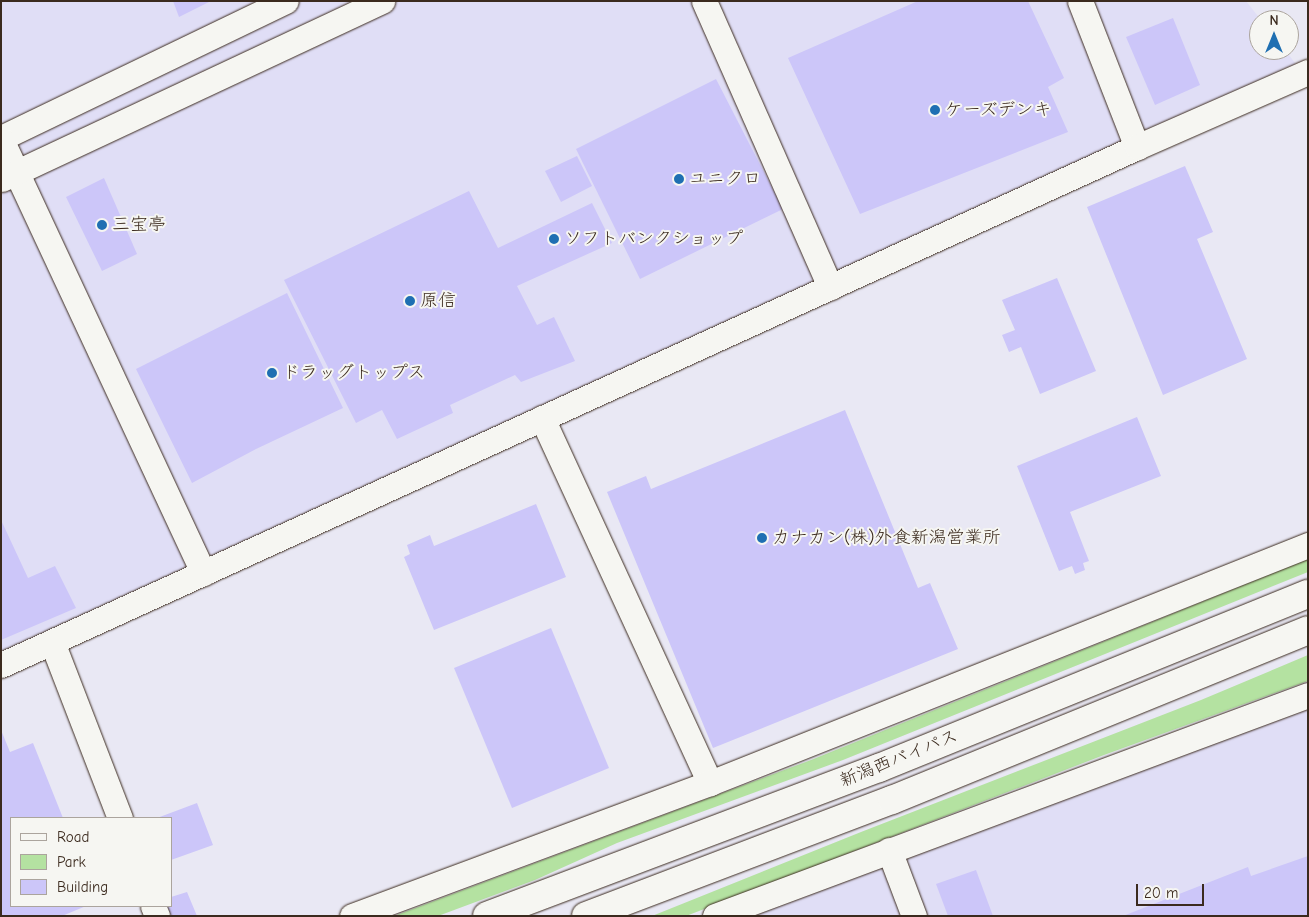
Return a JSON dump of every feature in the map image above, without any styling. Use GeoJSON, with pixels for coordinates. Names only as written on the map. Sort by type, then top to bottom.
{"type":"FeatureCollection","features":[{"type":"Feature","properties":{"kind":"highway","name":"新潟西バイパス"},"geometry":{"type":"LineString","coordinates":[[488,916],[879,768],[1308,594]]}},
{"type":"Feature","properties":{"kind":"highway","name":"新潟西バイパス"},"geometry":{"type":"LineString","coordinates":[[586,916],[892,800],[1308,630]]}},
{"type":"Feature","properties":{"kind":"street"},"geometry":{"type":"LineString","coordinates":[[203,573],[9,176],[1,139],[286,1]]}},
{"type":"Feature","properties":{"kind":"street"},"geometry":{"type":"LineString","coordinates":[[9,176],[382,1]]}},
{"type":"Feature","properties":{"kind":"street"},"geometry":{"type":"LineString","coordinates":[[704,1],[830,287]]}},
{"type":"Feature","properties":{"kind":"street"},"geometry":{"type":"LineString","coordinates":[[1080,1],[1137,146]]}},
{"type":"Feature","properties":{"kind":"street"},"geometry":{"type":"LineString","coordinates":[[1,665],[1137,146],[1308,72]]}},
{"type":"Feature","properties":{"kind":"street"},"geometry":{"type":"LineString","coordinates":[[542,418],[710,783]]}},
{"type":"Feature","properties":{"kind":"street"},"geometry":{"type":"LineString","coordinates":[[352,916],[710,783],[1308,545]]}},
{"type":"Feature","properties":{"kind":"street"},"geometry":{"type":"LineString","coordinates":[[52,642],[120,817]]}},
{"type":"Feature","properties":{"kind":"street"},"geometry":{"type":"LineString","coordinates":[[715,916],[1308,694]]}},
{"type":"Feature","properties":{"kind":"street"},"geometry":{"type":"LineString","coordinates":[[889,850],[914,916]]}},
{"type":"Feature","properties":{"kind":"shaded area"},"geometry":{"type":"Polygon","coordinates":[[[1,1],[1246,1],[1253,10],[1249,10],[1249,60],[1293,60],[1299,68],[1,655],[1,1]]]}},
{"type":"Feature","properties":{"kind":"shaded area"},"geometry":{"type":"Polygon","coordinates":[[[1308,693],[1308,916],[715,916],[1308,693]]]}},
{"type":"Feature","properties":{"kind":"green space"},"geometry":{"type":"Polygon","coordinates":[[[1308,559],[1308,572],[843,760],[617,843],[535,880],[438,916],[394,916],[811,760],[1308,559]]]}},
{"type":"Feature","properties":{"kind":"green space"},"geometry":{"type":"Polygon","coordinates":[[[1308,655],[1308,681],[1104,755],[686,916],[652,916],[861,832],[1201,700],[1308,655]]]}},
{"type":"Feature","properties":{"kind":"building"},"geometry":{"type":"Polygon","coordinates":[[[173,1],[211,1],[179,17],[173,1]]]}},
{"type":"Feature","properties":{"kind":"building","name":"ケーズデンキ"},"geometry":{"type":"Polygon","coordinates":[[[918,1],[1028,1],[1064,78],[1048,87],[1068,132],[860,214],[788,58],[918,1]]]}},
{"type":"Feature","properties":{"kind":"building"},"geometry":{"type":"Polygon","coordinates":[[[1173,18],[1200,85],[1155,105],[1126,37],[1173,18]]]}},
{"type":"Feature","properties":{"kind":"building","name":"ユニクロ"},"geometry":{"type":"Polygon","coordinates":[[[716,79],[783,209],[640,279],[576,149],[716,79]]]}},
{"type":"Feature","properties":{"kind":"building"},"geometry":{"type":"Polygon","coordinates":[[[577,156],[592,186],[561,202],[545,171],[577,156]]]}},
{"type":"Feature","properties":{"kind":"building"},"geometry":{"type":"Polygon","coordinates":[[[1185,166],[1213,232],[1197,239],[1247,359],[1163,395],[1087,207],[1185,166]]]}},
{"type":"Feature","properties":{"kind":"building","name":"三宝亭"},"geometry":{"type":"Polygon","coordinates":[[[104,178],[137,254],[102,271],[66,197],[104,178]]]}},
{"type":"Feature","properties":{"kind":"building","name":"原信"},"geometry":{"type":"Polygon","coordinates":[[[469,191],[498,248],[592,203],[612,243],[517,286],[537,325],[554,317],[575,361],[521,382],[515,375],[450,405],[453,413],[397,439],[382,410],[356,423],[284,280],[469,191]]]}},
{"type":"Feature","properties":{"kind":"building"},"geometry":{"type":"Polygon","coordinates":[[[1057,278],[1096,371],[1040,394],[1021,347],[1009,352],[1002,335],[1015,330],[1002,300],[1057,278]]]}},
{"type":"Feature","properties":{"kind":"building"},"geometry":{"type":"Polygon","coordinates":[[[287,293],[343,408],[256,449],[192,483],[136,369],[287,293]]]}},
{"type":"Feature","properties":{"kind":"building","name":"カナカン(株)外食新潟営業所"},"geometry":{"type":"Polygon","coordinates":[[[845,410],[918,588],[930,583],[958,649],[713,748],[607,492],[646,476],[651,489],[845,410]]]}},
{"type":"Feature","properties":{"kind":"building"},"geometry":{"type":"Polygon","coordinates":[[[1137,417],[1161,476],[1070,512],[1089,561],[1083,563],[1085,570],[1075,574],[1072,566],[1059,571],[1017,466],[1137,417]]]}},
{"type":"Feature","properties":{"kind":"building"},"geometry":{"type":"Polygon","coordinates":[[[536,504],[566,577],[434,630],[404,557],[410,554],[407,545],[430,535],[434,546],[536,504]]]}},
{"type":"Feature","properties":{"kind":"building"},"geometry":{"type":"Polygon","coordinates":[[[1,520],[28,578],[55,566],[76,608],[1,640],[1,520]]]}},
{"type":"Feature","properties":{"kind":"building"},"geometry":{"type":"Polygon","coordinates":[[[551,628],[609,768],[512,808],[454,668],[551,628]]]}},
{"type":"Feature","properties":{"kind":"building"},"geometry":{"type":"Polygon","coordinates":[[[1,730],[10,752],[33,743],[63,817],[10,817],[10,907],[84,907],[62,916],[1,916],[1,730]]]}},
{"type":"Feature","properties":{"kind":"building"},"geometry":{"type":"Polygon","coordinates":[[[197,803],[213,845],[172,860],[172,817],[160,817],[197,803]]]}},
{"type":"Feature","properties":{"kind":"building"},"geometry":{"type":"Polygon","coordinates":[[[1308,856],[1308,916],[1123,916],[1248,867],[1251,876],[1308,856]]]}},
{"type":"Feature","properties":{"kind":"building"},"geometry":{"type":"Polygon","coordinates":[[[976,870],[993,916],[948,916],[936,884],[976,870]]]}},
{"type":"Feature","properties":{"kind":"building"},"geometry":{"type":"Polygon","coordinates":[[[187,892],[197,916],[171,916],[167,907],[172,907],[172,897],[187,892]]]}},
{"type":"Feature","properties":{"kind":"place","name":"ケーズデンキ"},"geometry":{"type":"Point","coordinates":[935,110]}},
{"type":"Feature","properties":{"kind":"place","name":"ユニクロ"},"geometry":{"type":"Point","coordinates":[679,179]}},
{"type":"Feature","properties":{"kind":"place","name":"三宝亭"},"geometry":{"type":"Point","coordinates":[102,225]}},
{"type":"Feature","properties":{"kind":"place","name":"ソフトバンクショップ"},"geometry":{"type":"Point","coordinates":[554,239]}},
{"type":"Feature","properties":{"kind":"place","name":"原信"},"geometry":{"type":"Point","coordinates":[410,301]}},
{"type":"Feature","properties":{"kind":"place","name":"ドラッグトップス"},"geometry":{"type":"Point","coordinates":[272,373]}},
{"type":"Feature","properties":{"kind":"place","name":"カナカン(株)外食新潟営業所"},"geometry":{"type":"Point","coordinates":[762,538]}}]}
